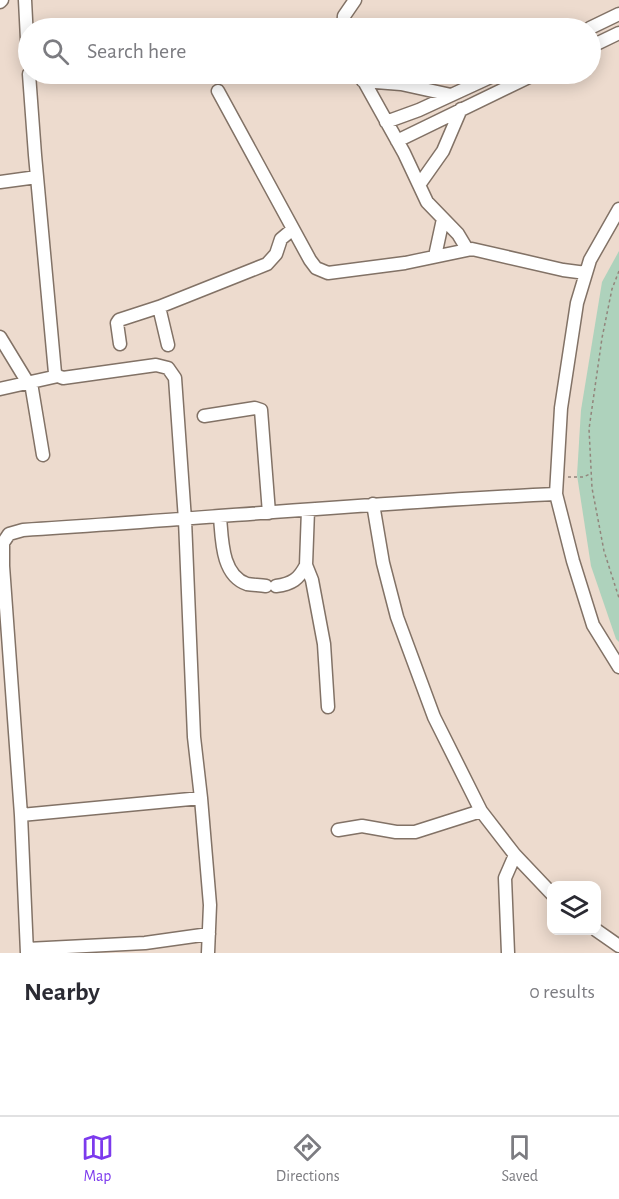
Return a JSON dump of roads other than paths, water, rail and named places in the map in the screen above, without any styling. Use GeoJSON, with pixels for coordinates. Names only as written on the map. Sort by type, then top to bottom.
{"type":"FeatureCollection","features":[{"type":"Feature","properties":{"kind":"street"},"geometry":{"type":"LineString","coordinates":[[25,0],[26,18]]}},
{"type":"Feature","properties":{"kind":"street"},"geometry":{"type":"LineString","coordinates":[[344,18],[349,3]]}},
{"type":"Feature","properties":{"kind":"street"},"geometry":{"type":"LineString","coordinates":[[601,23],[619,14]]}},
{"type":"Feature","properties":{"kind":"street"},"geometry":{"type":"LineString","coordinates":[[601,42],[619,33]]}},
{"type":"Feature","properties":{"kind":"street"},"geometry":{"type":"LineString","coordinates":[[30,84],[54,370],[58,376]]}},
{"type":"Feature","properties":{"kind":"street"},"geometry":{"type":"LineString","coordinates":[[366,84],[427,202],[459,234],[467,249]]}},
{"type":"Feature","properties":{"kind":"street"},"geometry":{"type":"LineString","coordinates":[[401,84],[451,95]]}},
{"type":"Feature","properties":{"kind":"street"},"geometry":{"type":"LineString","coordinates":[[386,122],[475,84]]}},
{"type":"Feature","properties":{"kind":"street"},"geometry":{"type":"LineString","coordinates":[[397,141],[514,84]]}},
{"type":"Feature","properties":{"kind":"street"},"geometry":{"type":"LineString","coordinates":[[218,91],[313,265],[328,273],[405,263],[467,249],[586,273]]}},
{"type":"Feature","properties":{"kind":"street"},"geometry":{"type":"LineString","coordinates":[[418,185],[443,151],[461,109]]}},
{"type":"Feature","properties":{"kind":"street"},"geometry":{"type":"LineString","coordinates":[[0,182],[37,177]]}},
{"type":"Feature","properties":{"kind":"street"},"geometry":{"type":"LineString","coordinates":[[619,209],[590,260],[575,312],[566,371],[556,494],[573,561],[593,625],[619,667]]}},
{"type":"Feature","properties":{"kind":"street"},"geometry":{"type":"LineString","coordinates":[[435,256],[443,219]]}},
{"type":"Feature","properties":{"kind":"street"},"geometry":{"type":"LineString","coordinates":[[120,344],[118,321],[267,264],[276,254],[281,239],[293,229]]}},
{"type":"Feature","properties":{"kind":"street"},"geometry":{"type":"LineString","coordinates":[[159,307],[168,345]]}},
{"type":"Feature","properties":{"kind":"street"},"geometry":{"type":"LineString","coordinates":[[0,337],[29,383],[43,455]]}},
{"type":"Feature","properties":{"kind":"street"},"geometry":{"type":"LineString","coordinates":[[0,388],[58,376],[63,378],[156,365],[164,365],[172,372],[176,386],[185,520],[194,737],[210,905],[208,953]]}},
{"type":"Feature","properties":{"kind":"street"},"geometry":{"type":"LineString","coordinates":[[204,416],[255,408],[261,410],[270,513]]}},
{"type":"Feature","properties":{"kind":"street"},"geometry":{"type":"LineString","coordinates":[[209,934],[95,950],[27,951],[21,815],[1,544],[9,534],[23,530],[185,520],[374,504],[556,494]]}},
{"type":"Feature","properties":{"kind":"street"},"geometry":{"type":"LineString","coordinates":[[374,504],[383,564],[397,617],[434,717],[481,811],[514,855],[547,889]]}},
{"type":"Feature","properties":{"kind":"street"},"geometry":{"type":"LineString","coordinates":[[220,517],[224,550],[229,567],[243,582],[271,586],[292,583],[306,565],[308,510]]}},
{"type":"Feature","properties":{"kind":"street"},"geometry":{"type":"LineString","coordinates":[[306,565],[312,580],[324,644],[328,707]]}},
{"type":"Feature","properties":{"kind":"street"},"geometry":{"type":"LineString","coordinates":[[21,815],[201,798]]}},
{"type":"Feature","properties":{"kind":"street"},"geometry":{"type":"LineString","coordinates":[[338,831],[362,826],[396,832],[414,832],[481,811]]}},
{"type":"Feature","properties":{"kind":"street"},"geometry":{"type":"LineString","coordinates":[[508,953],[505,878],[514,855]]}},
{"type":"Feature","properties":{"kind":"street"},"geometry":{"type":"LineString","coordinates":[[601,933],[619,946]]}}]}
